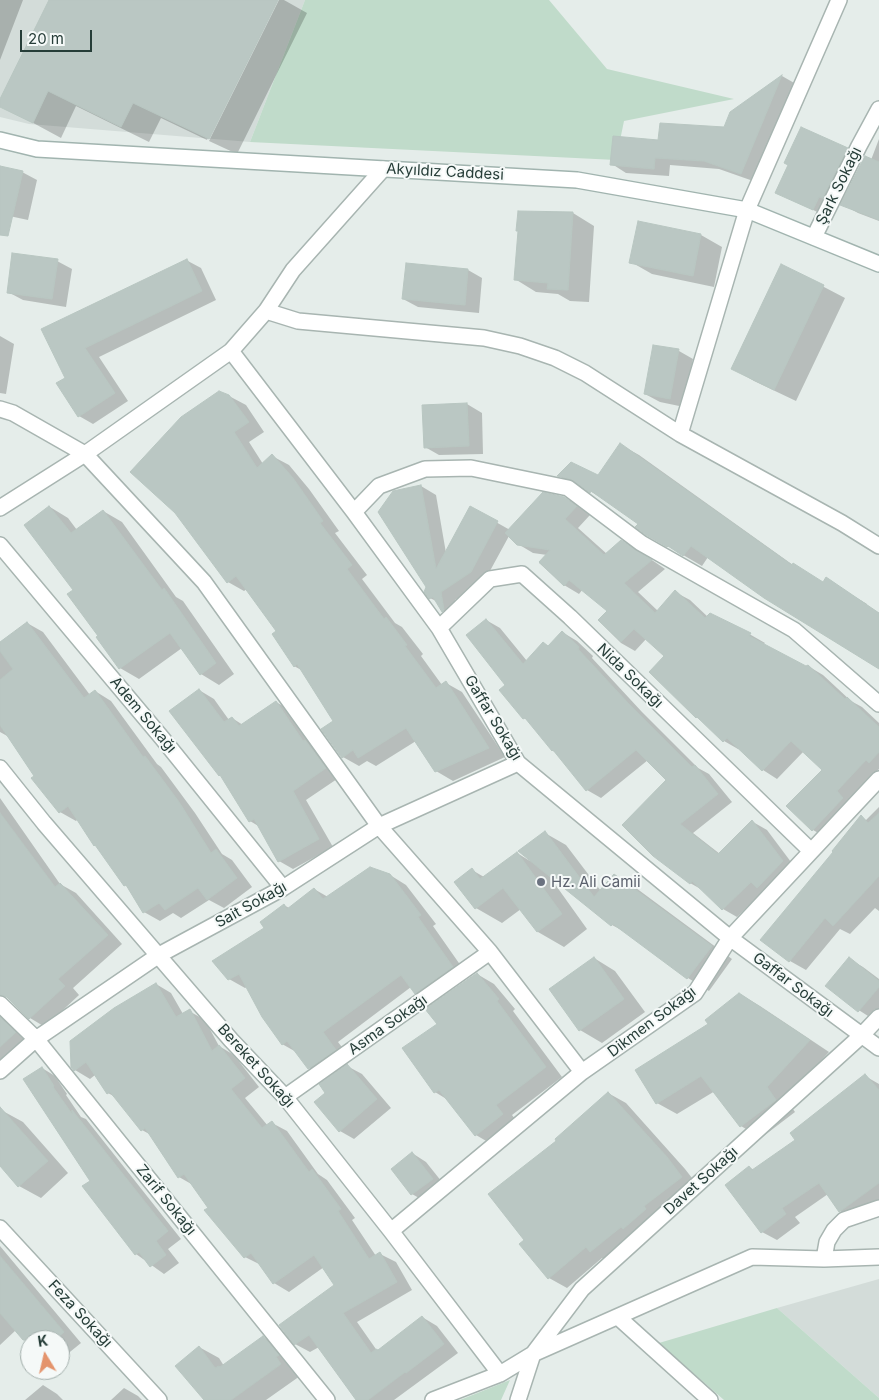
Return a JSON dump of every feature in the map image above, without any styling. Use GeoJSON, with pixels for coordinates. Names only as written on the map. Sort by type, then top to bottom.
{"type":"FeatureCollection","features":[{"type":"Feature","properties":{"kind":"street"},"geometry":{"type":"LineString","coordinates":[[680,434],[747,210],[839,0]]}},
{"type":"Feature","properties":{"kind":"street","name":"Şark Sokağı"},"geometry":{"type":"LineString","coordinates":[[814,237],[879,109]]}},
{"type":"Feature","properties":{"kind":"street","name":"Akyıldız Caddesi"},"geometry":{"type":"LineString","coordinates":[[0,140],[38,149],[577,180],[747,210],[879,264]]}},
{"type":"Feature","properties":{"kind":"street"},"geometry":{"type":"LineString","coordinates":[[0,508],[85,454],[231,351],[266,311],[292,270],[383,169]]}},
{"type":"Feature","properties":{"kind":"street"},"geometry":{"type":"LineString","coordinates":[[266,311],[298,321],[484,338],[520,346],[555,358],[585,373],[680,434],[842,523],[879,546]]}},
{"type":"Feature","properties":{"kind":"street","name":"Gaffar Sokağı"},"geometry":{"type":"LineString","coordinates":[[231,351],[354,512],[439,628],[518,763],[730,938],[879,1048]]}},
{"type":"Feature","properties":{"kind":"street"},"geometry":{"type":"LineString","coordinates":[[0,409],[13,413],[85,454],[204,582],[379,826],[490,952],[582,1072]]}},
{"type":"Feature","properties":{"kind":"street"},"geometry":{"type":"LineString","coordinates":[[354,512],[379,486],[425,469],[472,468],[568,488],[641,542],[794,630],[879,704]]}},
{"type":"Feature","properties":{"kind":"street","name":"Adem Sokağı"},"geometry":{"type":"LineString","coordinates":[[0,545],[162,738],[283,888]]}},
{"type":"Feature","properties":{"kind":"street","name":"Nida Sokağı"},"geometry":{"type":"LineString","coordinates":[[439,628],[490,579],[522,574],[570,618],[810,851]]}},
{"type":"Feature","properties":{"kind":"street","name":"Sait Sokağı"},"geometry":{"type":"LineString","coordinates":[[0,1071],[36,1039],[159,955],[283,888],[379,826],[518,763]]}},
{"type":"Feature","properties":{"kind":"street","name":"Bereket Sokağı"},"geometry":{"type":"LineString","coordinates":[[0,768],[44,824],[231,1040],[285,1097],[391,1231],[500,1374]]}},
{"type":"Feature","properties":{"kind":"street","name":"Dikmen Sokağı"},"geometry":{"type":"LineString","coordinates":[[391,1231],[582,1072],[695,994],[730,938],[879,779]]}},
{"type":"Feature","properties":{"kind":"street","name":"Asma Sokağı"},"geometry":{"type":"LineString","coordinates":[[285,1097],[490,952]]}},
{"type":"Feature","properties":{"kind":"street","name":"Zarif Sokağı"},"geometry":{"type":"LineString","coordinates":[[0,1004],[36,1039],[327,1400]]}},
{"type":"Feature","properties":{"kind":"street","name":"Davet Sokağı"},"geometry":{"type":"LineString","coordinates":[[533,1354],[582,1289],[861,1036],[879,1017]]}},
{"type":"Feature","properties":{"kind":"street"},"geometry":{"type":"LineString","coordinates":[[824,1259],[827,1242],[834,1230],[844,1220],[879,1208]]}},
{"type":"Feature","properties":{"kind":"street","name":"Feza Sokağı"},"geometry":{"type":"LineString","coordinates":[[0,1228],[159,1400]]}},
{"type":"Feature","properties":{"kind":"street"},"geometry":{"type":"LineString","coordinates":[[433,1400],[500,1374],[533,1354],[752,1257],[824,1259],[879,1257]]}},
{"type":"Feature","properties":{"kind":"street"},"geometry":{"type":"LineString","coordinates":[[618,1317],[710,1400]]}},
{"type":"Feature","properties":{"kind":"street"},"geometry":{"type":"LineString","coordinates":[[518,1400],[533,1354]]}},
{"type":"Feature","properties":{"kind":"shaded area"},"geometry":{"type":"Polygon","coordinates":[[[0,0],[305,0],[250,142],[29,124],[0,117],[0,0]]]}},
{"type":"Feature","properties":{"kind":"shaded area"},"geometry":{"type":"Polygon","coordinates":[[[879,1279],[879,1398],[777,1308],[879,1279]]]}},
{"type":"Feature","properties":{"kind":"green space"},"geometry":{"type":"Polygon","coordinates":[[[305,0],[549,0],[607,69],[734,99],[624,121],[616,160],[250,142],[305,0]]]}},
{"type":"Feature","properties":{"kind":"green space"},"geometry":{"type":"Polygon","coordinates":[[[777,1308],[879,1400],[724,1400],[659,1343],[777,1308]]]}},
{"type":"Feature","properties":{"kind":"green space"},"geometry":{"type":"Polygon","coordinates":[[[510,1380],[501,1400],[460,1400],[510,1380]]]}},
{"type":"Feature","properties":{"kind":"building"},"geometry":{"type":"Polygon","coordinates":[[[49,0],[278,0],[209,139],[133,103],[121,127],[48,91],[33,123],[0,107],[0,99],[49,0]]]}},
{"type":"Feature","properties":{"kind":"building"},"geometry":{"type":"Polygon","coordinates":[[[782,75],[741,174],[704,161],[655,158],[654,169],[610,165],[613,136],[658,140],[660,123],[724,127],[730,112],[782,75]]]}},
{"type":"Feature","properties":{"kind":"building"},"geometry":{"type":"Polygon","coordinates":[[[801,127],[848,148],[823,198],[819,197],[813,210],[775,193],[788,165],[784,163],[801,127]]]}},
{"type":"Feature","properties":{"kind":"building"},"geometry":{"type":"Polygon","coordinates":[[[865,156],[879,162],[879,220],[840,205],[865,156]]]}},
{"type":"Feature","properties":{"kind":"building"},"geometry":{"type":"Polygon","coordinates":[[[0,166],[23,171],[8,236],[0,235],[0,166]]]}},
{"type":"Feature","properties":{"kind":"building"},"geometry":{"type":"Polygon","coordinates":[[[518,211],[573,212],[568,290],[547,289],[548,283],[514,280],[518,211]]]}},
{"type":"Feature","properties":{"kind":"building"},"geometry":{"type":"Polygon","coordinates":[[[638,221],[701,234],[693,276],[629,263],[638,221]]]}},
{"type":"Feature","properties":{"kind":"building"},"geometry":{"type":"Polygon","coordinates":[[[12,253],[58,259],[52,299],[7,293],[12,253]]]}},
{"type":"Feature","properties":{"kind":"building"},"geometry":{"type":"Polygon","coordinates":[[[187,259],[202,291],[85,348],[115,393],[78,417],[56,383],[65,378],[41,329],[187,259]]]}},
{"type":"Feature","properties":{"kind":"building"},"geometry":{"type":"Polygon","coordinates":[[[406,263],[468,269],[465,305],[402,299],[406,263]]]}},
{"type":"Feature","properties":{"kind":"building"},"geometry":{"type":"Polygon","coordinates":[[[781,264],[824,285],[774,390],[731,369],[781,264]]]}},
{"type":"Feature","properties":{"kind":"building"},"geometry":{"type":"Polygon","coordinates":[[[653,345],[679,349],[670,399],[644,394],[653,345]]]}},
{"type":"Feature","properties":{"kind":"building"},"geometry":{"type":"Polygon","coordinates":[[[219,391],[229,395],[249,422],[234,432],[257,468],[272,454],[293,478],[323,521],[320,523],[352,565],[347,569],[384,619],[386,617],[407,645],[405,646],[436,688],[446,681],[489,748],[435,772],[406,728],[358,758],[353,750],[342,758],[321,729],[333,721],[297,664],[294,667],[272,634],[276,631],[236,576],[227,583],[175,513],[130,472],[181,417],[219,391]]]}},
{"type":"Feature","properties":{"kind":"building"},"geometry":{"type":"Polygon","coordinates":[[[467,403],[469,446],[424,448],[422,405],[467,403]]]}},
{"type":"Feature","properties":{"kind":"building"},"geometry":{"type":"Polygon","coordinates":[[[620,443],[792,565],[793,563],[823,582],[826,577],[879,613],[879,669],[764,598],[691,546],[683,556],[646,535],[635,527],[638,524],[591,491],[590,493],[570,479],[557,476],[571,462],[598,475],[620,443]]]}},
{"type":"Feature","properties":{"kind":"building"},"geometry":{"type":"Polygon","coordinates":[[[421,485],[436,569],[470,506],[498,521],[471,572],[441,592],[444,610],[442,612],[433,597],[429,599],[424,592],[426,587],[378,512],[393,491],[421,485]]]}},
{"type":"Feature","properties":{"kind":"building"},"geometry":{"type":"Polygon","coordinates":[[[543,492],[564,497],[577,506],[565,519],[604,555],[621,540],[652,560],[624,583],[655,613],[675,590],[705,618],[710,613],[751,633],[749,636],[806,666],[808,665],[845,699],[847,697],[879,727],[879,752],[869,763],[866,760],[837,791],[843,798],[812,831],[786,806],[822,770],[791,741],[762,771],[727,738],[723,742],[649,672],[664,656],[634,629],[621,642],[598,620],[607,611],[569,580],[564,586],[539,562],[550,550],[517,545],[505,533],[543,492]]]}},
{"type":"Feature","properties":{"kind":"building"},"geometry":{"type":"Polygon","coordinates":[[[49,506],[71,533],[103,510],[162,590],[164,588],[216,663],[200,675],[170,633],[119,669],[96,637],[98,636],[67,594],[73,590],[24,525],[49,506]]]}},
{"type":"Feature","properties":{"kind":"building"},"geometry":{"type":"Polygon","coordinates":[[[486,619],[523,664],[543,642],[548,646],[562,631],[579,647],[578,649],[628,703],[692,767],[695,765],[718,794],[680,824],[718,854],[752,820],[783,861],[757,888],[751,882],[722,910],[692,881],[690,884],[653,856],[622,825],[666,780],[636,750],[586,791],[553,750],[525,718],[523,719],[499,690],[505,685],[466,635],[486,619]]]}},
{"type":"Feature","properties":{"kind":"building"},"geometry":{"type":"Polygon","coordinates":[[[27,622],[84,698],[95,690],[143,757],[145,756],[179,802],[211,853],[216,849],[237,878],[207,900],[198,888],[165,910],[159,903],[143,913],[126,885],[124,886],[94,846],[68,806],[59,813],[31,778],[34,776],[0,725],[0,680],[13,669],[0,651],[0,642],[27,622]]]}},
{"type":"Feature","properties":{"kind":"building"},"geometry":{"type":"Polygon","coordinates":[[[199,689],[224,722],[232,717],[239,726],[276,701],[303,741],[305,740],[326,768],[293,791],[319,839],[278,862],[254,819],[249,822],[220,775],[169,711],[199,689]]]}},
{"type":"Feature","properties":{"kind":"building"},"geometry":{"type":"Polygon","coordinates":[[[0,813],[55,887],[60,883],[108,935],[58,979],[65,986],[29,1019],[7,997],[0,995],[0,813]]]}},
{"type":"Feature","properties":{"kind":"building"},"geometry":{"type":"Polygon","coordinates":[[[879,813],[879,876],[833,926],[825,918],[789,962],[760,940],[861,815],[868,823],[879,813]]]}},
{"type":"Feature","properties":{"kind":"building"},"geometry":{"type":"Polygon","coordinates":[[[545,831],[594,897],[614,874],[712,946],[687,979],[613,924],[611,926],[518,851],[545,831]]]}},
{"type":"Feature","properties":{"kind":"building"},"geometry":{"type":"Polygon","coordinates":[[[517,852],[562,914],[537,932],[503,888],[475,909],[454,882],[472,868],[480,879],[517,852]]]}},
{"type":"Feature","properties":{"kind":"building"},"geometry":{"type":"Polygon","coordinates":[[[370,867],[390,874],[421,915],[418,917],[453,967],[415,994],[401,975],[323,1032],[336,1050],[308,1069],[287,1041],[282,1045],[262,1017],[239,974],[228,980],[212,961],[264,928],[260,922],[284,904],[287,909],[314,888],[323,899],[370,867]]]}},
{"type":"Feature","properties":{"kind":"building"},"geometry":{"type":"Polygon","coordinates":[[[594,957],[624,999],[579,1031],[549,989],[594,957]]]}},
{"type":"Feature","properties":{"kind":"building"},"geometry":{"type":"Polygon","coordinates":[[[849,957],[879,981],[879,987],[858,1012],[825,986],[849,957]]]}},
{"type":"Feature","properties":{"kind":"building"},"geometry":{"type":"Polygon","coordinates":[[[477,973],[499,999],[497,1001],[546,1067],[496,1105],[503,1114],[475,1136],[439,1090],[434,1093],[402,1048],[437,1024],[425,1009],[477,973]]]}},
{"type":"Feature","properties":{"kind":"building"},"geometry":{"type":"Polygon","coordinates":[[[156,983],[176,1017],[190,1009],[212,1051],[219,1045],[245,1078],[231,1089],[262,1128],[272,1121],[309,1172],[312,1169],[341,1209],[338,1211],[369,1259],[380,1252],[397,1282],[343,1313],[371,1353],[376,1349],[378,1350],[422,1316],[444,1344],[368,1400],[356,1400],[309,1335],[294,1345],[279,1325],[334,1285],[314,1255],[273,1284],[251,1253],[244,1258],[204,1210],[208,1208],[184,1174],[178,1178],[145,1128],[141,1131],[110,1092],[107,1094],[86,1062],[74,1071],[71,1067],[70,1041],[114,1008],[156,983]]]}},
{"type":"Feature","properties":{"kind":"building"},"geometry":{"type":"Polygon","coordinates":[[[739,993],[810,1040],[767,1087],[776,1100],[740,1127],[701,1076],[656,1104],[635,1070],[708,1024],[705,1020],[739,993]]]}},
{"type":"Feature","properties":{"kind":"building"},"geometry":{"type":"Polygon","coordinates":[[[0,1017],[16,1032],[0,1047],[0,1017]]]}},
{"type":"Feature","properties":{"kind":"building"},"geometry":{"type":"Polygon","coordinates":[[[347,1064],[377,1099],[339,1132],[314,1102],[325,1093],[319,1084],[347,1064]]]}},
{"type":"Feature","properties":{"kind":"building"},"geometry":{"type":"Polygon","coordinates":[[[42,1067],[72,1114],[72,1110],[168,1231],[156,1241],[166,1255],[150,1267],[139,1252],[135,1255],[82,1186],[90,1181],[23,1079],[42,1067]]]}},
{"type":"Feature","properties":{"kind":"building"},"geometry":{"type":"Polygon","coordinates":[[[865,1074],[879,1090],[879,1183],[839,1212],[819,1183],[782,1208],[786,1214],[761,1233],[725,1185],[749,1166],[752,1170],[795,1140],[790,1133],[865,1074]]]}},
{"type":"Feature","properties":{"kind":"building"},"geometry":{"type":"Polygon","coordinates":[[[608,1092],[667,1157],[682,1177],[644,1206],[646,1209],[623,1229],[621,1227],[590,1252],[586,1247],[548,1279],[519,1244],[524,1240],[488,1194],[556,1141],[555,1139],[608,1092]]]}},
{"type":"Feature","properties":{"kind":"building"},"geometry":{"type":"Polygon","coordinates":[[[0,1107],[48,1161],[18,1187],[0,1166],[0,1107]]]}},
{"type":"Feature","properties":{"kind":"building"},"geometry":{"type":"Polygon","coordinates":[[[412,1152],[433,1179],[411,1195],[391,1169],[412,1152]]]}},
{"type":"Feature","properties":{"kind":"building"},"geometry":{"type":"Polygon","coordinates":[[[0,1256],[62,1330],[20,1330],[20,1336],[0,1313],[0,1256]]]}},
{"type":"Feature","properties":{"kind":"building"},"geometry":{"type":"Polygon","coordinates":[[[263,1336],[279,1355],[276,1357],[281,1364],[231,1400],[204,1400],[175,1366],[199,1346],[215,1368],[220,1367],[263,1336]]]}},
{"type":"Feature","properties":{"kind":"place","name":"Hz. Ali Camii"},"geometry":{"type":"Point","coordinates":[541,882]}}]}
